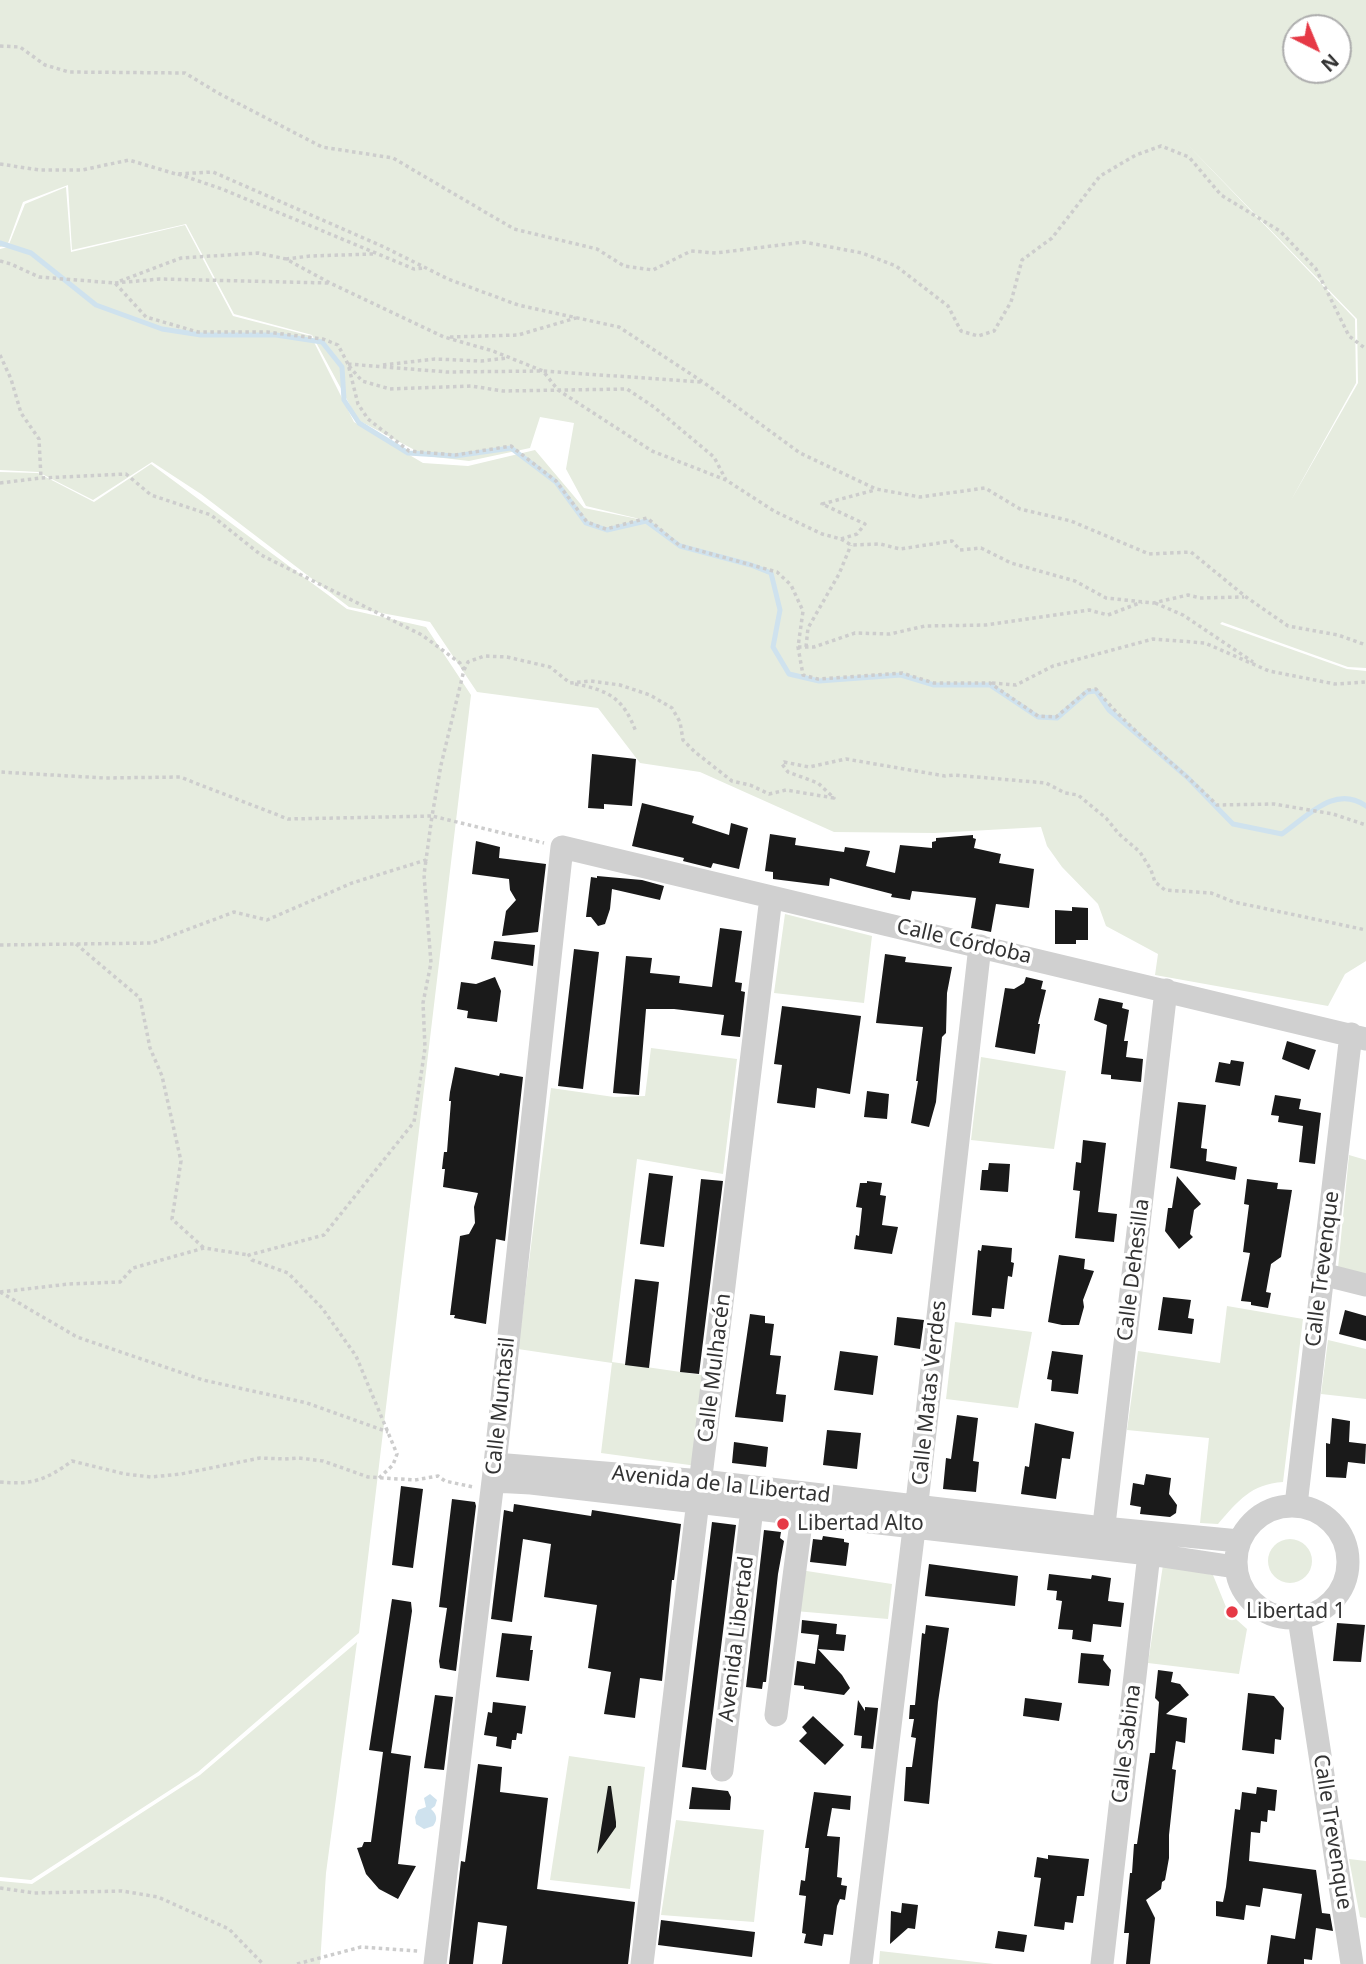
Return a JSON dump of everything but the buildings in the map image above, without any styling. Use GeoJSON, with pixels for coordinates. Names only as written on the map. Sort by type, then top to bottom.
{"type":"FeatureCollection","features":[{"type":"Feature","properties":{"kind":"street","name":"Calle Córdoba"},"geometry":{"type":"LineString","coordinates":[[562,847],[1358,1036]]}},
{"type":"Feature","properties":{"kind":"street","name":"Calle Muntasil"},"geometry":{"type":"LineString","coordinates":[[436,1958],[494,1478],[562,847]]}},
{"type":"Feature","properties":{"kind":"street","name":"Calle Mulhacén"},"geometry":{"type":"LineString","coordinates":[[642,1964],[771,897]]}},
{"type":"Feature","properties":{"kind":"street","name":"Calle Matas Verdes"},"geometry":{"type":"LineString","coordinates":[[860,1964],[917,1505],[980,946]]}},
{"type":"Feature","properties":{"kind":"street","name":"Calle Dehesilla"},"geometry":{"type":"LineString","coordinates":[[1102,1538],[1166,990]]}},
{"type":"Feature","properties":{"kind":"street","name":"Calle Trevenque"},"geometry":{"type":"LineString","coordinates":[[1296,1505],[1322,1274],[1358,1036]]}},
{"type":"Feature","properties":{"kind":"street"},"geometry":{"type":"LineString","coordinates":[[1322,1274],[1366,1285]]}},
{"type":"Feature","properties":{"kind":"street","name":"Avenida de la Libertad"},"geometry":{"type":"LineString","coordinates":[[494,1478],[530,1483],[917,1505],[1102,1538],[1149,1554],[1236,1567]]}},
{"type":"Feature","properties":{"kind":"street","name":"Avenida de la Libertad"},"geometry":{"type":"LineString","coordinates":[[700,1492],[752,1508],[914,1529],[1102,1538],[1130,1530],[1239,1541]]}},
{"type":"Feature","properties":{"kind":"street"},"geometry":{"type":"LineString","coordinates":[[1296,1505],[1323,1515],[1335,1525],[1357,1555],[1356,1580],[1313,1614],[1298,1618],[1280,1617],[1263,1610],[1249,1599],[1240,1584],[1236,1567],[1239,1541],[1257,1517],[1274,1508],[1296,1505]]}},
{"type":"Feature","properties":{"kind":"street","name":"Avenida Libertad"},"geometry":{"type":"LineString","coordinates":[[722,1770],[752,1508]]}},
{"type":"Feature","properties":{"kind":"street"},"geometry":{"type":"LineString","coordinates":[[776,1715],[802,1515]]}},
{"type":"Feature","properties":{"kind":"street"},"geometry":{"type":"LineString","coordinates":[[1130,1530],[1149,1554]]}},
{"type":"Feature","properties":{"kind":"street","name":"Calle Sabina"},"geometry":{"type":"LineString","coordinates":[[1102,1964],[1149,1554]]}},
{"type":"Feature","properties":{"kind":"street","name":"Calle Trevenque"},"geometry":{"type":"LineString","coordinates":[[1298,1618],[1352,1964]]}},
{"type":"Feature","properties":{"kind":"path"},"geometry":{"type":"LineString","coordinates":[[0,46],[20,47],[45,65],[69,72],[185,73],[322,147],[393,158],[514,229],[597,249],[624,266],[653,270],[691,251],[716,253],[804,243],[862,253],[896,266],[948,306],[961,331],[978,336],[994,331],[1011,302],[1022,260],[1052,238],[1101,176],[1136,155],[1161,146],[1189,157],[1221,195],[1280,231],[1316,269],[1349,336],[1366,349]]}},
{"type":"Feature","properties":{"kind":"path"},"geometry":{"type":"LineString","coordinates":[[0,164],[39,170],[82,170],[129,160],[222,190],[414,269],[427,268]]}},
{"type":"Feature","properties":{"kind":"path"},"geometry":{"type":"LineString","coordinates":[[176,174],[213,172],[384,247],[447,279],[518,305],[620,327],[703,382],[800,453],[876,489],[920,497],[985,488],[1020,509],[1070,521],[1149,554],[1191,552],[1246,597],[1289,626],[1338,635],[1366,645]]}},
{"type":"Feature","properties":{"kind":"path"},"geometry":{"type":"LineString","coordinates":[[115,283],[181,258],[258,253],[286,259],[444,337],[543,371],[558,390],[652,451],[726,480],[774,511],[822,534],[851,545],[880,544],[900,549],[952,541],[960,550],[981,548],[1010,563],[1075,581],[1106,598],[1144,601],[1183,615],[1262,668]]}},
{"type":"Feature","properties":{"kind":"path"},"geometry":{"type":"LineString","coordinates":[[286,259],[373,254]]}},
{"type":"Feature","properties":{"kind":"path"},"geometry":{"type":"LineString","coordinates":[[0,261],[39,277],[115,283],[160,279],[274,281],[308,285],[330,283]]}},
{"type":"Feature","properties":{"kind":"path"},"geometry":{"type":"LineString","coordinates":[[115,283],[146,317],[198,332],[267,332],[323,339],[338,345],[348,364],[362,381],[390,389],[471,386],[503,391],[627,389],[714,457],[726,480]]}},
{"type":"Feature","properties":{"kind":"path"},"geometry":{"type":"LineString","coordinates":[[444,337],[518,335],[578,318]]}},
{"type":"Feature","properties":{"kind":"path"},"geometry":{"type":"LineString","coordinates":[[0,355],[22,413],[39,439],[41,478]]}},
{"type":"Feature","properties":{"kind":"path"},"geometry":{"type":"LineString","coordinates":[[374,366],[435,359],[481,361],[510,358]]}},
{"type":"Feature","properties":{"kind":"path"},"geometry":{"type":"LineString","coordinates":[[348,364],[446,372],[543,371],[703,382]]}},
{"type":"Feature","properties":{"kind":"path"},"geometry":{"type":"LineString","coordinates":[[348,364],[358,404],[368,419],[409,451],[455,455],[511,446],[556,481],[587,522],[606,528],[647,518],[680,545],[776,572],[791,585],[803,611],[798,647],[803,676],[818,680],[902,674],[934,683],[1016,685],[1054,666],[1153,639],[1205,643],[1262,668],[1335,684],[1366,682]]}},
{"type":"Feature","properties":{"kind":"path"},"geometry":{"type":"LineString","coordinates":[[0,483],[126,474],[151,495],[211,515],[261,555],[422,635],[460,663],[464,670]]}},
{"type":"Feature","properties":{"kind":"path"},"geometry":{"type":"LineString","coordinates":[[841,539],[857,534],[865,524],[822,504],[876,489]]}},
{"type":"Feature","properties":{"kind":"path"},"geometry":{"type":"LineString","coordinates":[[806,647],[808,628],[839,574],[851,545]]}},
{"type":"Feature","properties":{"kind":"path"},"geometry":{"type":"LineString","coordinates":[[1153,603],[1188,595],[1200,598],[1246,597]]}},
{"type":"Feature","properties":{"kind":"path"},"geometry":{"type":"LineString","coordinates":[[798,647],[814,647],[855,633],[890,634],[925,626],[986,625],[1089,610],[1108,615],[1144,601]]}},
{"type":"Feature","properties":{"kind":"path"},"geometry":{"type":"LineString","coordinates":[[0,1292],[69,1283],[120,1282],[133,1268],[204,1248],[249,1255],[324,1235],[414,1122],[425,1048],[423,1003],[431,963],[424,875],[441,765],[468,662],[484,656],[507,657],[550,667],[570,683],[604,691],[624,705],[636,732]]}},
{"type":"Feature","properties":{"kind":"path"},"geometry":{"type":"LineString","coordinates":[[570,683],[591,681],[620,685],[650,695],[672,708],[680,722],[683,740],[695,752],[732,780],[769,794],[786,790],[834,799],[818,783],[788,772],[782,764],[809,767],[846,759],[945,776],[1046,783],[1065,793],[1078,795],[1106,818],[1119,834],[1140,852],[1151,870],[1154,883],[1165,890],[1211,893],[1234,902],[1366,930]]}},
{"type":"Feature","properties":{"kind":"path"},"geometry":{"type":"LineString","coordinates":[[990,683],[1038,716],[1056,717],[1088,690],[1096,689],[1112,709],[1217,805],[1274,804],[1333,814],[1366,825]]}},
{"type":"Feature","properties":{"kind":"path"},"geometry":{"type":"LineString","coordinates":[[0,772],[105,778],[180,777],[288,819],[432,816],[562,847]]}},
{"type":"Feature","properties":{"kind":"path"},"geometry":{"type":"LineString","coordinates":[[0,945],[152,943],[234,912],[267,920],[352,883],[426,860]]}},
{"type":"Feature","properties":{"kind":"path"},"geometry":{"type":"LineString","coordinates":[[76,944],[141,998],[150,1048],[163,1076],[181,1161],[173,1219],[204,1248]]}},
{"type":"Feature","properties":{"kind":"path"},"geometry":{"type":"LineString","coordinates":[[249,1255],[252,1260],[288,1273],[322,1307],[356,1356],[397,1454],[393,1465],[379,1478]]}},
{"type":"Feature","properties":{"kind":"path"},"geometry":{"type":"LineString","coordinates":[[0,1292],[77,1337],[203,1380],[307,1403],[387,1432]]}},
{"type":"Feature","properties":{"kind":"path"},"geometry":{"type":"LineString","coordinates":[[0,1482],[27,1484],[62,1469],[72,1461],[125,1474],[151,1477],[181,1474],[260,1458],[323,1461],[356,1474],[379,1478],[415,1480],[438,1476],[462,1486],[494,1478]]}},
{"type":"Feature","properties":{"kind":"path"},"geometry":{"type":"LineString","coordinates":[[0,1888],[34,1893],[122,1891],[158,1897],[229,1929],[263,1964]]}},
{"type":"Feature","properties":{"kind":"path"},"geometry":{"type":"LineString","coordinates":[[297,1964],[361,1947],[436,1958]]}},
{"type":"Feature","properties":{"kind":"shaded area"},"geometry":{"type":"Polygon","coordinates":[[[0,0],[1366,0],[1366,668],[1348,667],[1222,622],[1220,624],[1347,669],[1366,671],[1366,961],[1345,974],[1328,1006],[1155,975],[1158,954],[1106,926],[1098,904],[1062,867],[1047,846],[1041,827],[935,833],[834,832],[700,772],[640,763],[598,708],[477,692],[430,622],[349,607],[201,494],[152,462],[93,500],[38,472],[0,470],[0,249],[8,247],[25,204],[66,187],[71,252],[185,225],[233,316],[311,336],[354,422],[423,463],[468,466],[535,450],[584,508],[648,521],[586,506],[566,469],[574,423],[540,417],[530,448],[469,461],[426,456],[358,420],[312,335],[234,314],[186,224],[72,250],[68,185],[23,202],[7,246],[0,247],[0,0]],[[1183,140],[1355,319],[1356,383],[1290,502],[1358,383],[1357,319],[1183,140]]]}},
{"type":"Feature","properties":{"kind":"shaded area"},"geometry":{"type":"Polygon","coordinates":[[[151,464],[347,609],[426,627],[471,695],[359,1633],[198,1772],[31,1880],[0,1877],[0,472],[38,473],[94,502],[151,464]]]}},
{"type":"Feature","properties":{"kind":"shaded area"},"geometry":{"type":"Polygon","coordinates":[[[785,914],[872,936],[864,1003],[774,993],[785,914]]]}},
{"type":"Feature","properties":{"kind":"shaded area"},"geometry":{"type":"Polygon","coordinates":[[[651,1048],[737,1059],[723,1174],[637,1159],[612,1362],[708,1376],[697,1466],[601,1453],[612,1363],[518,1349],[551,1088],[614,1097],[645,1096],[651,1048]]]}},
{"type":"Feature","properties":{"kind":"shaded area"},"geometry":{"type":"Polygon","coordinates":[[[981,1057],[1066,1071],[1054,1149],[971,1140],[981,1057]]]}},
{"type":"Feature","properties":{"kind":"shaded area"},"geometry":{"type":"Polygon","coordinates":[[[1349,1155],[1366,1160],[1366,1275],[1338,1268],[1349,1155]]]}},
{"type":"Feature","properties":{"kind":"shaded area"},"geometry":{"type":"Polygon","coordinates":[[[1227,1306],[1303,1319],[1283,1482],[1262,1486],[1246,1495],[1218,1524],[1200,1523],[1209,1438],[1127,1430],[1138,1351],[1220,1363],[1227,1306]]]}},
{"type":"Feature","properties":{"kind":"shaded area"},"geometry":{"type":"Polygon","coordinates":[[[955,1322],[1032,1332],[1018,1408],[946,1399],[955,1322]]]}},
{"type":"Feature","properties":{"kind":"shaded area"},"geometry":{"type":"Polygon","coordinates":[[[1328,1340],[1366,1349],[1366,1399],[1321,1394],[1328,1340]]]}},
{"type":"Feature","properties":{"kind":"shaded area"},"geometry":{"type":"Polygon","coordinates":[[[1290,1539],[1305,1546],[1312,1561],[1305,1576],[1290,1583],[1275,1576],[1268,1561],[1275,1546],[1290,1539]]]}},
{"type":"Feature","properties":{"kind":"shaded area"},"geometry":{"type":"Polygon","coordinates":[[[1163,1565],[1213,1575],[1228,1612],[1247,1629],[1239,1674],[1148,1663],[1163,1565]]]}},
{"type":"Feature","properties":{"kind":"shaded area"},"geometry":{"type":"Polygon","coordinates":[[[800,1570],[892,1584],[888,1619],[795,1611],[800,1570]]]}},
{"type":"Feature","properties":{"kind":"shaded area"},"geometry":{"type":"Polygon","coordinates":[[[357,1642],[326,1873],[320,1964],[0,1964],[0,1881],[32,1884],[200,1775],[357,1642]]]}},
{"type":"Feature","properties":{"kind":"shaded area"},"geometry":{"type":"Polygon","coordinates":[[[569,1756],[645,1767],[630,1889],[550,1880],[569,1756]]]}},
{"type":"Feature","properties":{"kind":"shaded area"},"geometry":{"type":"Polygon","coordinates":[[[676,1820],[764,1830],[754,1922],[661,1915],[676,1820]]]}},
{"type":"Feature","properties":{"kind":"shaded area"},"geometry":{"type":"Polygon","coordinates":[[[1349,1859],[1366,1861],[1366,1918],[1360,1917],[1349,1859]]]}},
{"type":"Feature","properties":{"kind":"shaded area"},"geometry":{"type":"Polygon","coordinates":[[[880,1951],[994,1964],[879,1964],[880,1951]]]}},
{"type":"Feature","properties":{"kind":"water"},"geometry":{"type":"Polygon","coordinates":[[[430,1794],[437,1800],[431,1809],[436,1819],[433,1826],[424,1829],[416,1824],[415,1817],[418,1810],[426,1807],[424,1798],[430,1794]]]}},
{"type":"Feature","properties":{"kind":"waterway"},"geometry":{"type":"LineString","coordinates":[[0,243],[31,253],[96,305],[162,329],[201,335],[276,335],[322,342],[342,367],[344,400],[359,423],[408,453],[455,456],[511,448],[556,482],[586,523],[607,530],[646,521],[680,546],[771,573],[780,610],[773,647],[789,674],[819,681],[901,675],[934,685],[990,685],[1038,717],[1057,718],[1087,692],[1096,691],[1109,710],[1187,777],[1233,824],[1282,834],[1312,811],[1333,800],[1355,800],[1366,806]]}},
{"type":"Feature","properties":{"kind":"place","name":"Libertad Alto"},"geometry":{"type":"Point","coordinates":[783,1524]}},
{"type":"Feature","properties":{"kind":"place","name":"Libertad 1"},"geometry":{"type":"Point","coordinates":[1232,1612]}}]}
